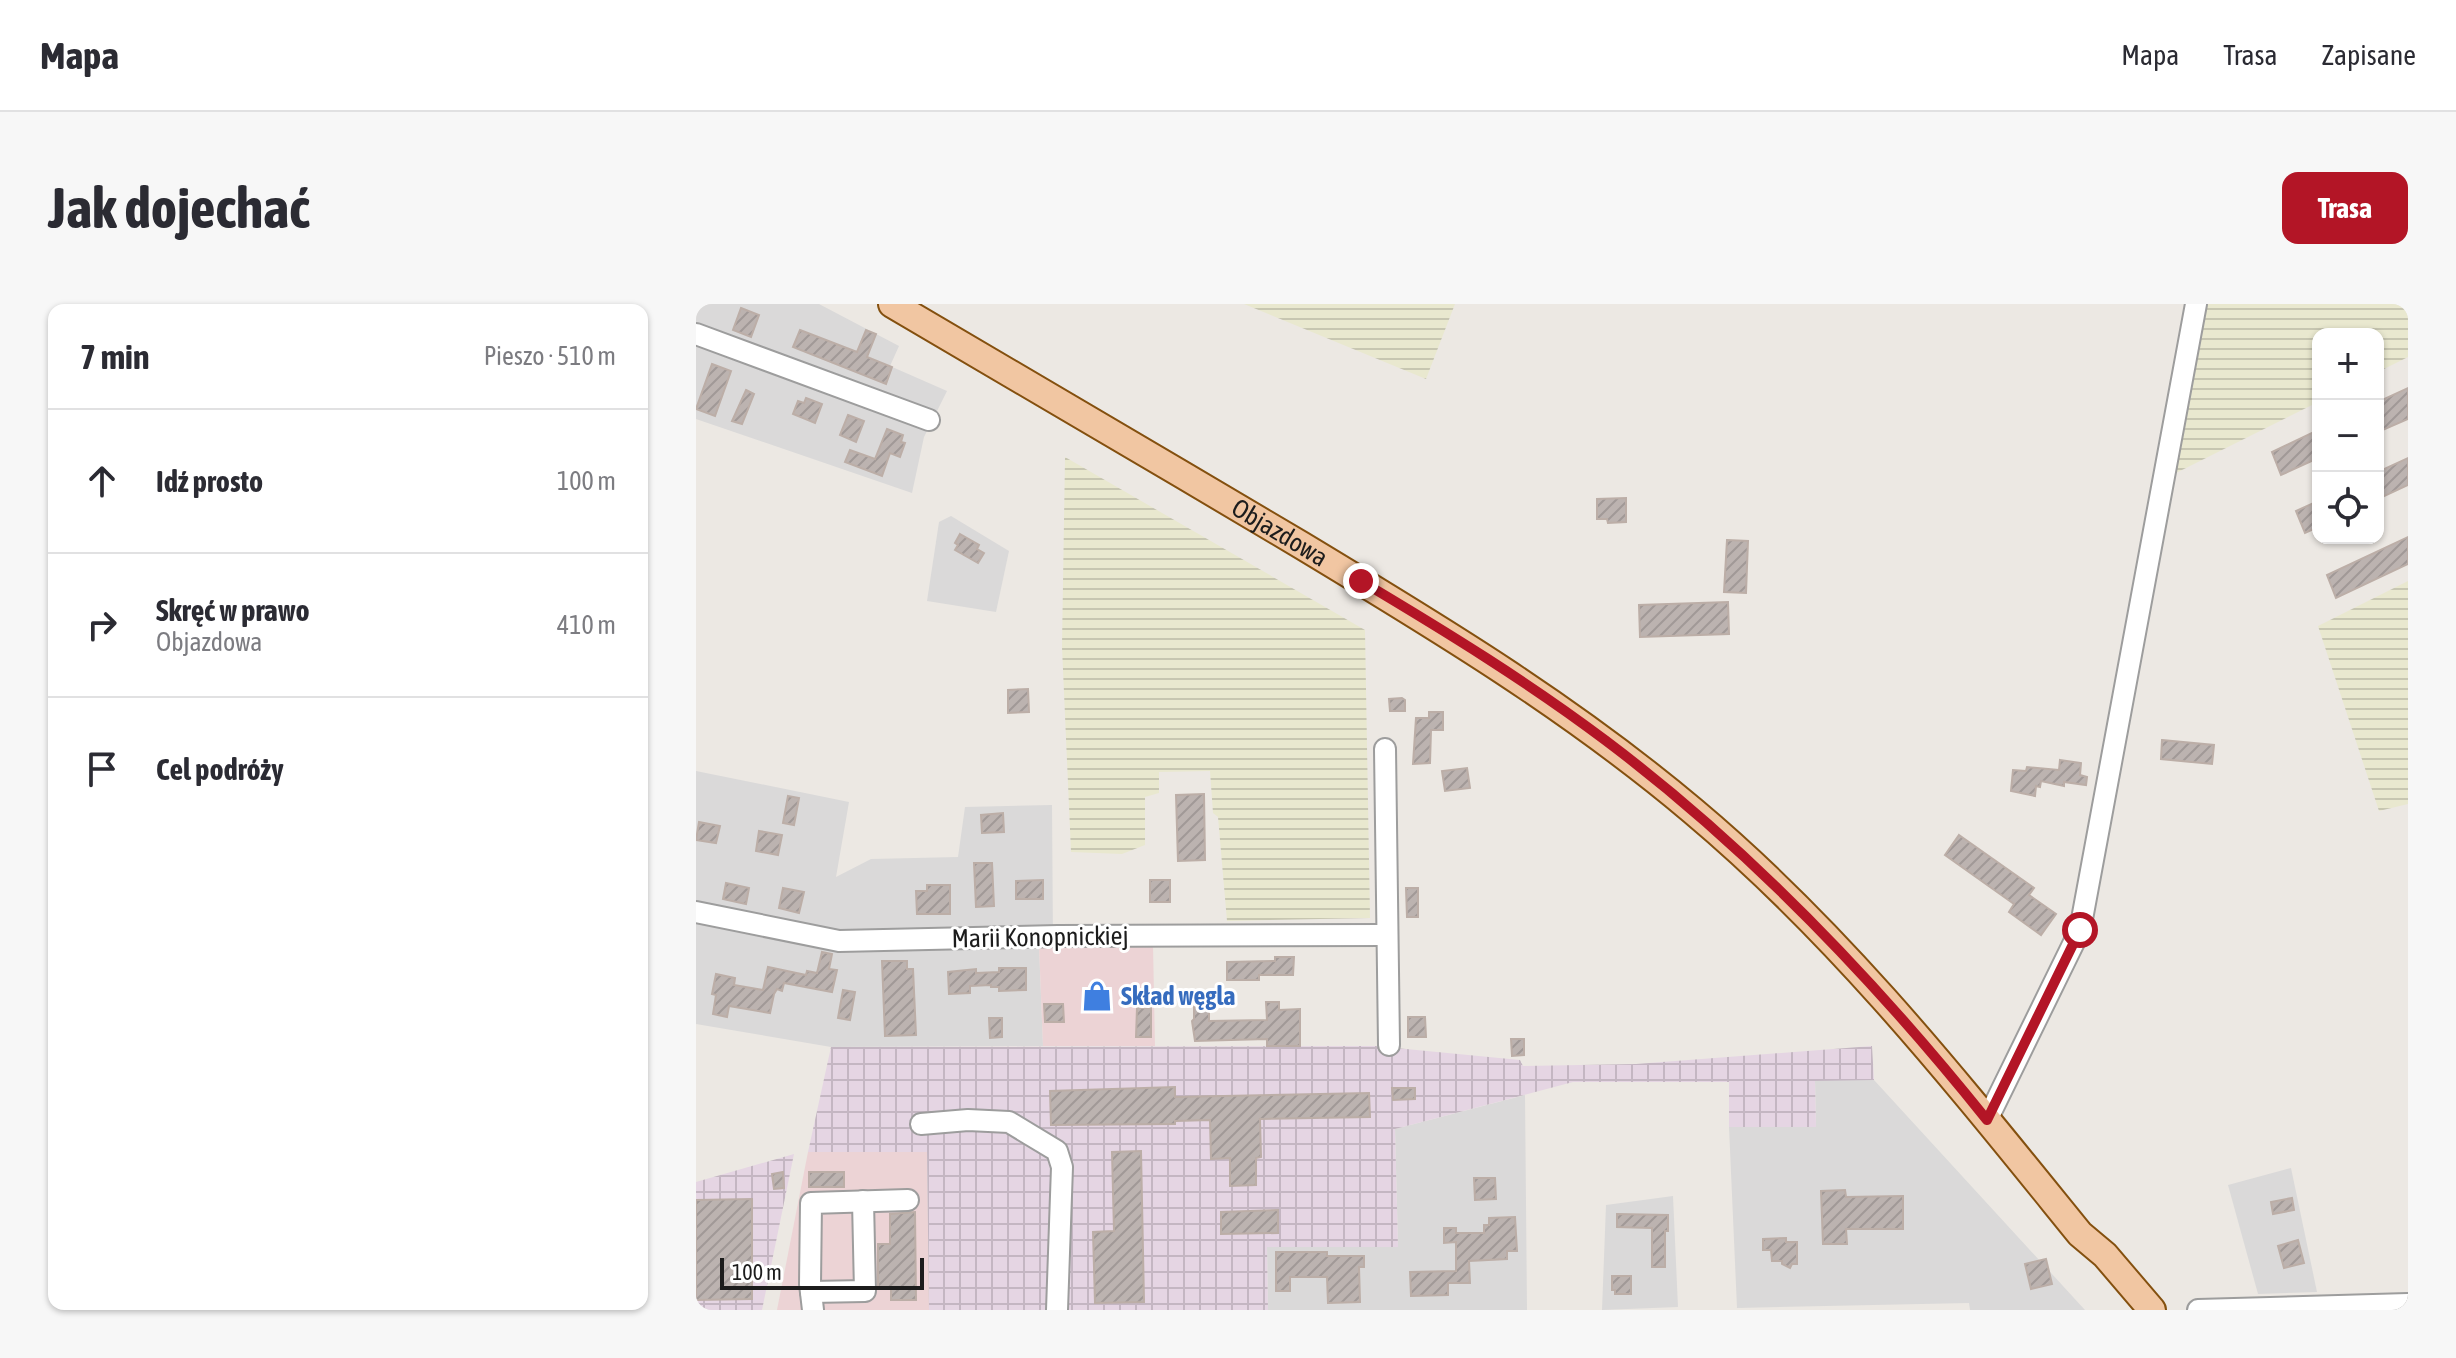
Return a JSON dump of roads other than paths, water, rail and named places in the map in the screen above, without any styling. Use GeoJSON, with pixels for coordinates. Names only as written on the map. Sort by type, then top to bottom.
{"type":"FeatureCollection","features":[{"type":"Feature","properties":{"kind":"main road","name":"Objazdowa"},"geometry":{"type":"LineString","coordinates":[[892,304],[1461,641],[1605,740],[1695,812],[1793,902],[1894,1008],[2080,1234],[2095,1261],[2132,1310]]}},
{"type":"Feature","properties":{"kind":"main road","name":"Objazdowa"},"geometry":{"type":"LineString","coordinates":[[2080,1234],[2105,1255],[2152,1310]]}},
{"type":"Feature","properties":{"kind":"street"},"geometry":{"type":"LineString","coordinates":[[1987,1120],[2080,930],[2196,304]]}},
{"type":"Feature","properties":{"kind":"street"},"geometry":{"type":"LineString","coordinates":[[696,334],[929,420]]}},
{"type":"Feature","properties":{"kind":"street"},"geometry":{"type":"LineString","coordinates":[[1385,749],[1389,1045]]}},
{"type":"Feature","properties":{"kind":"street","name":"Marii Konopnickiej"},"geometry":{"type":"LineString","coordinates":[[696,912],[839,941],[1058,936],[1386,935]]}},
{"type":"Feature","properties":{"kind":"street"},"geometry":{"type":"LineString","coordinates":[[921,1124],[968,1120],[1009,1122],[1057,1151],[1062,1167],[1057,1310]]}},
{"type":"Feature","properties":{"kind":"street"},"geometry":{"type":"LineString","coordinates":[[863,1201],[865,1291],[812,1301],[811,1203],[863,1201],[908,1200]]}},
{"type":"Feature","properties":{"kind":"street"},"geometry":{"type":"LineString","coordinates":[[2198,1310],[2408,1304]]}},
{"type":"Feature","properties":{"kind":"place","name":"Skład węgla"},"geometry":{"type":"Point","coordinates":[1097,996]}}]}
